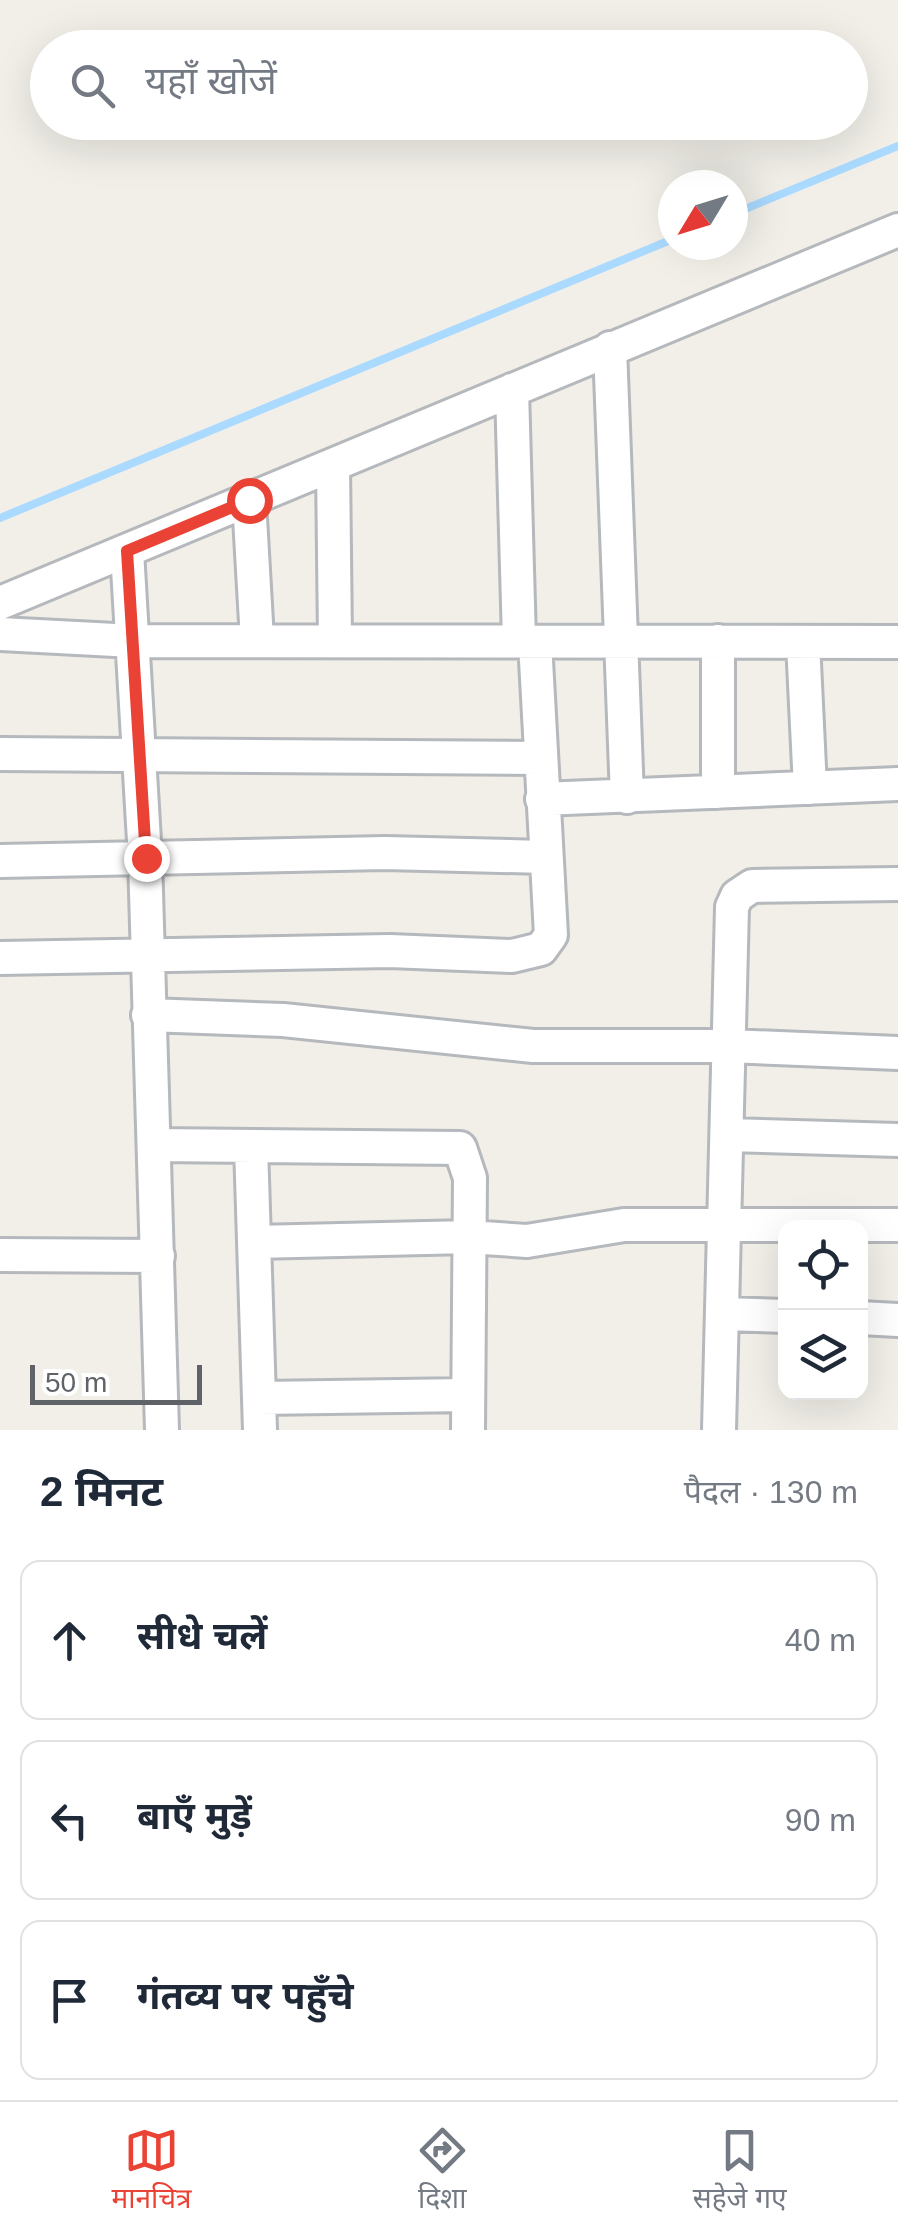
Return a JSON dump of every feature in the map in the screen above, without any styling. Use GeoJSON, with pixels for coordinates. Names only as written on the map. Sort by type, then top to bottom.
{"type":"FeatureCollection","features":[{"type":"Feature","properties":{"kind":"street"},"geometry":{"type":"LineString","coordinates":[[0,603],[898,230]]}},
{"type":"Feature","properties":{"kind":"street"},"geometry":{"type":"LineString","coordinates":[[610,348],[626,796]]}},
{"type":"Feature","properties":{"kind":"street"},"geometry":{"type":"LineString","coordinates":[[0,958],[390,951],[530,954],[541,949],[551,935],[512,390]]}},
{"type":"Feature","properties":{"kind":"street"},"geometry":{"type":"LineString","coordinates":[[334,466],[335,640]]}},
{"type":"Feature","properties":{"kind":"street"},"geometry":{"type":"LineString","coordinates":[[249,500],[256,640]]}},
{"type":"Feature","properties":{"kind":"street"},"geometry":{"type":"LineString","coordinates":[[127,551],[146,858],[162,1430]]}},
{"type":"Feature","properties":{"kind":"street"},"geometry":{"type":"LineString","coordinates":[[0,634],[134,641],[898,642]]}},
{"type":"Feature","properties":{"kind":"street"},"geometry":{"type":"LineString","coordinates":[[718,641],[718,792]]}},
{"type":"Feature","properties":{"kind":"street"},"geometry":{"type":"LineString","coordinates":[[802,642],[810,788]]}},
{"type":"Feature","properties":{"kind":"street"},"geometry":{"type":"LineString","coordinates":[[0,754],[540,758]]}},
{"type":"Feature","properties":{"kind":"street"},"geometry":{"type":"LineString","coordinates":[[542,799],[898,784]]}},
{"type":"Feature","properties":{"kind":"street"},"geometry":{"type":"LineString","coordinates":[[0,861],[385,854],[545,857]]}},
{"type":"Feature","properties":{"kind":"street"},"geometry":{"type":"LineString","coordinates":[[720,1430],[730,919],[736,896],[744,889],[898,884]]}},
{"type":"Feature","properties":{"kind":"street"},"geometry":{"type":"LineString","coordinates":[[148,1015],[283,1020],[534,1046],[728,1046],[898,1053]]}},
{"type":"Feature","properties":{"kind":"street"},"geometry":{"type":"LineString","coordinates":[[727,1135],[898,1140]]}},
{"type":"Feature","properties":{"kind":"street"},"geometry":{"type":"LineString","coordinates":[[154,1146],[460,1148],[470,1178],[468,1430]]}},
{"type":"Feature","properties":{"kind":"street"},"geometry":{"type":"LineString","coordinates":[[251,1146],[260,1414],[467,1395]]}},
{"type":"Feature","properties":{"kind":"street"},"geometry":{"type":"LineString","coordinates":[[254,1242],[468,1237],[545,1240],[624,1225],[725,1222],[898,1225]]}},
{"type":"Feature","properties":{"kind":"street"},"geometry":{"type":"LineString","coordinates":[[0,1255],[158,1256]]}},
{"type":"Feature","properties":{"kind":"street"},"geometry":{"type":"LineString","coordinates":[[723,1314],[778,1316]]}},
{"type":"Feature","properties":{"kind":"street"},"geometry":{"type":"LineString","coordinates":[[868,1318],[898,1320]]}},
{"type":"Feature","properties":{"kind":"waterway"},"geometry":{"type":"LineString","coordinates":[[748,208],[898,146]]}},
{"type":"Feature","properties":{"kind":"waterway"},"geometry":{"type":"LineString","coordinates":[[0,518],[658,245]]}},
{"type":"Feature","properties":{"kind":"route"},"geometry":{"type":"LineString","coordinates":[[146,858],[127,551],[249,500]]}}]}
